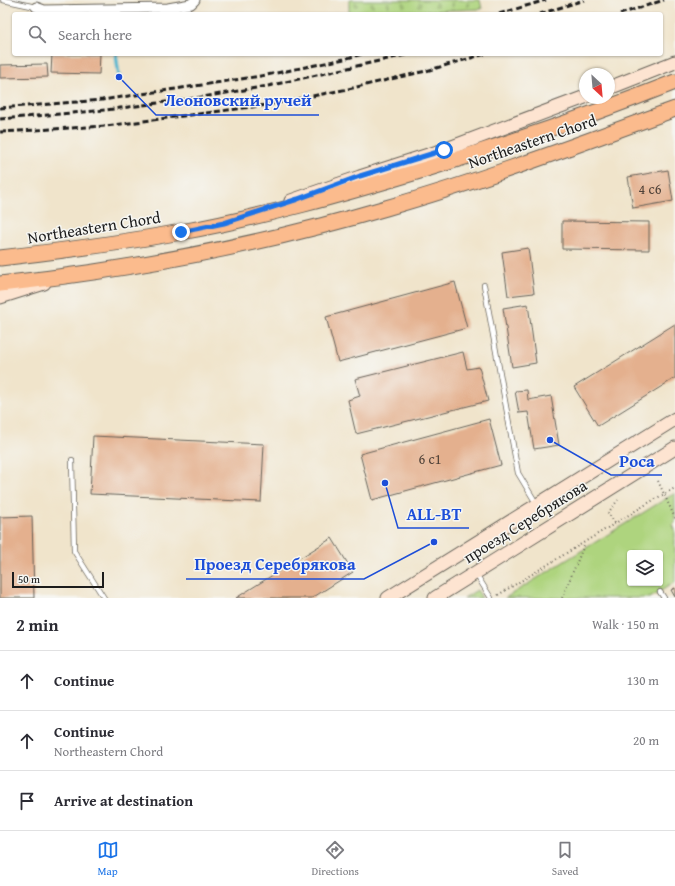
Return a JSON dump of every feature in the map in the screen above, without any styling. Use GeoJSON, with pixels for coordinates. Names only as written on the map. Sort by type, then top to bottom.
{"type":"FeatureCollection","features":[{"type":"Feature","properties":{"kind":"main road"},"geometry":{"type":"LineString","coordinates":[[615,86],[675,62]]}},
{"type":"Feature","properties":{"kind":"main road","name":"Northeastern Chord"},"geometry":{"type":"LineString","coordinates":[[0,258],[71,250],[181,232],[286,209],[372,185],[500,146],[626,102],[675,82]]}},
{"type":"Feature","properties":{"kind":"main road"},"geometry":{"type":"LineString","coordinates":[[224,223],[298,199],[360,176],[444,150],[579,99]]}},
{"type":"Feature","properties":{"kind":"main road","name":"Northeastern Chord"},"geometry":{"type":"LineString","coordinates":[[0,284],[63,277],[169,260],[271,239],[345,220],[527,163],[675,109]]}},
{"type":"Feature","properties":{"kind":"main road"},"geometry":{"type":"LineString","coordinates":[[0,297],[63,277]]}},
{"type":"Feature","properties":{"kind":"main road","name":"проезд Серебрякова"},"geometry":{"type":"LineString","coordinates":[[388,598],[675,419]]}},
{"type":"Feature","properties":{"kind":"main road","name":"проезд Серебрякова"},"geometry":{"type":"LineString","coordinates":[[435,598],[675,448]]}},
{"type":"Feature","properties":{"kind":"street"},"geometry":{"type":"LineString","coordinates":[[36,7],[44,10],[89,12],[168,8],[191,4],[195,0]]}},
{"type":"Feature","properties":{"kind":"lane"},"geometry":{"type":"LineString","coordinates":[[3,0],[36,7]]}},
{"type":"Feature","properties":{"kind":"lane"},"geometry":{"type":"LineString","coordinates":[[484,285],[518,473],[538,505]]}},
{"type":"Feature","properties":{"kind":"lane"},"geometry":{"type":"LineString","coordinates":[[72,460],[74,551],[104,598]]}},
{"type":"Feature","properties":{"kind":"lane"},"geometry":{"type":"LineString","coordinates":[[475,572],[492,598]]}},
{"type":"Feature","properties":{"kind":"lane"},"geometry":{"type":"LineString","coordinates":[[660,592],[664,598]]}},
{"type":"Feature","properties":{"kind":"path"},"geometry":{"type":"LineString","coordinates":[[658,481],[675,518]]}},
{"type":"Feature","properties":{"kind":"path"},"geometry":{"type":"LineString","coordinates":[[492,598],[675,488]]}},
{"type":"Feature","properties":{"kind":"path"},"geometry":{"type":"LineString","coordinates":[[615,524],[608,513],[618,500]]}},
{"type":"Feature","properties":{"kind":"path"},"geometry":{"type":"LineString","coordinates":[[562,598],[586,542]]}},
{"type":"Feature","properties":{"kind":"green space"},"geometry":{"type":"Polygon","coordinates":[[[349,0],[480,0],[482,9],[402,12],[349,12],[349,0]]]}},
{"type":"Feature","properties":{"kind":"green space"},"geometry":{"type":"Polygon","coordinates":[[[675,493],[675,523],[673,525],[675,530],[675,582],[650,598],[505,598],[675,493]]]}},
{"type":"Feature","properties":{"kind":"green space"},"geometry":{"type":"Polygon","coordinates":[[[477,590],[482,598],[464,598],[477,590]]]}},
{"type":"Feature","properties":{"kind":"building"},"geometry":{"type":"Polygon","coordinates":[[[52,56],[100,56],[99,74],[51,73],[52,56]]]}},
{"type":"Feature","properties":{"kind":"building"},"geometry":{"type":"Polygon","coordinates":[[[47,64],[48,77],[0,78],[0,65],[47,64]]]}},
{"type":"Feature","properties":{"kind":"building"},"geometry":{"type":"Polygon","coordinates":[[[668,170],[673,201],[633,208],[628,177],[668,170]]]}},
{"type":"Feature","properties":{"kind":"building"},"geometry":{"type":"Polygon","coordinates":[[[562,221],[649,222],[649,250],[562,249],[562,221]]]}},
{"type":"Feature","properties":{"kind":"building"},"geometry":{"type":"Polygon","coordinates":[[[528,248],[534,293],[508,296],[502,252],[528,248]]]}},
{"type":"Feature","properties":{"kind":"building"},"geometry":{"type":"Polygon","coordinates":[[[455,282],[467,328],[338,362],[326,317],[455,282]]]}},
{"type":"Feature","properties":{"kind":"building"},"geometry":{"type":"Polygon","coordinates":[[[528,304],[536,363],[512,367],[503,308],[528,304]]]}},
{"type":"Feature","properties":{"kind":"building"},"geometry":{"type":"Polygon","coordinates":[[[675,324],[675,378],[598,426],[574,387],[675,324]]]}},
{"type":"Feature","properties":{"kind":"building"},"geometry":{"type":"Polygon","coordinates":[[[463,352],[467,369],[479,367],[488,401],[356,434],[348,400],[360,396],[355,379],[463,352]]]}},
{"type":"Feature","properties":{"kind":"building"},"geometry":{"type":"Polygon","coordinates":[[[527,390],[528,400],[551,396],[559,445],[534,449],[528,412],[519,413],[515,391],[527,390]]]}},
{"type":"Feature","properties":{"kind":"building"},"geometry":{"type":"Polygon","coordinates":[[[489,419],[501,465],[372,500],[360,454],[489,419]]]}},
{"type":"Feature","properties":{"kind":"building"},"geometry":{"type":"Polygon","coordinates":[[[93,436],[264,444],[261,502],[90,494],[93,436]]]}},
{"type":"Feature","properties":{"kind":"building"},"geometry":{"type":"Polygon","coordinates":[[[32,516],[34,598],[0,598],[0,517],[32,516]]]}},
{"type":"Feature","properties":{"kind":"building"},"geometry":{"type":"Polygon","coordinates":[[[332,538],[353,572],[312,598],[236,598],[332,538]]]}},
{"type":"Feature","properties":{"kind":"building"},"geometry":{"type":"Polygon","coordinates":[[[675,588],[675,597],[671,590],[675,588]]]}},
{"type":"Feature","properties":{"kind":"waterway"},"geometry":{"type":"LineString","coordinates":[[116,56],[119,77]]}},
{"type":"Feature","properties":{"kind":"railway"},"geometry":{"type":"LineString","coordinates":[[506,12],[546,0]]}},
{"type":"Feature","properties":{"kind":"railway"},"geometry":{"type":"LineString","coordinates":[[546,12],[584,0]]}},
{"type":"Feature","properties":{"kind":"railway"},"geometry":{"type":"LineString","coordinates":[[626,12],[664,0]]}},
{"type":"Feature","properties":{"kind":"railway"},"geometry":{"type":"LineString","coordinates":[[0,108],[102,100],[267,75],[355,56]]}},
{"type":"Feature","properties":{"kind":"railway"},"geometry":{"type":"LineString","coordinates":[[0,119],[106,110],[203,97],[268,86],[401,56]]}},
{"type":"Feature","properties":{"kind":"railway"},"geometry":{"type":"LineString","coordinates":[[0,132],[106,126],[267,105],[348,89],[426,71],[478,56]]}},
{"type":"Feature","properties":{"kind":"place","name":"Леоновский ручей"},"geometry":{"type":"Point","coordinates":[119,77]}},
{"type":"Feature","properties":{"kind":"place","name":"Роса"},"geometry":{"type":"Point","coordinates":[550,440]}},
{"type":"Feature","properties":{"kind":"place","name":"ALL-BT"},"geometry":{"type":"Point","coordinates":[385,483]}},
{"type":"Feature","properties":{"kind":"place","name":"Проезд Серебрякова"},"geometry":{"type":"Point","coordinates":[434,542]}},
{"type":"Feature","properties":{"kind":"route"},"geometry":{"type":"LineString","coordinates":[[181,232],[224,223],[298,199],[360,176],[444,150]]}}]}
